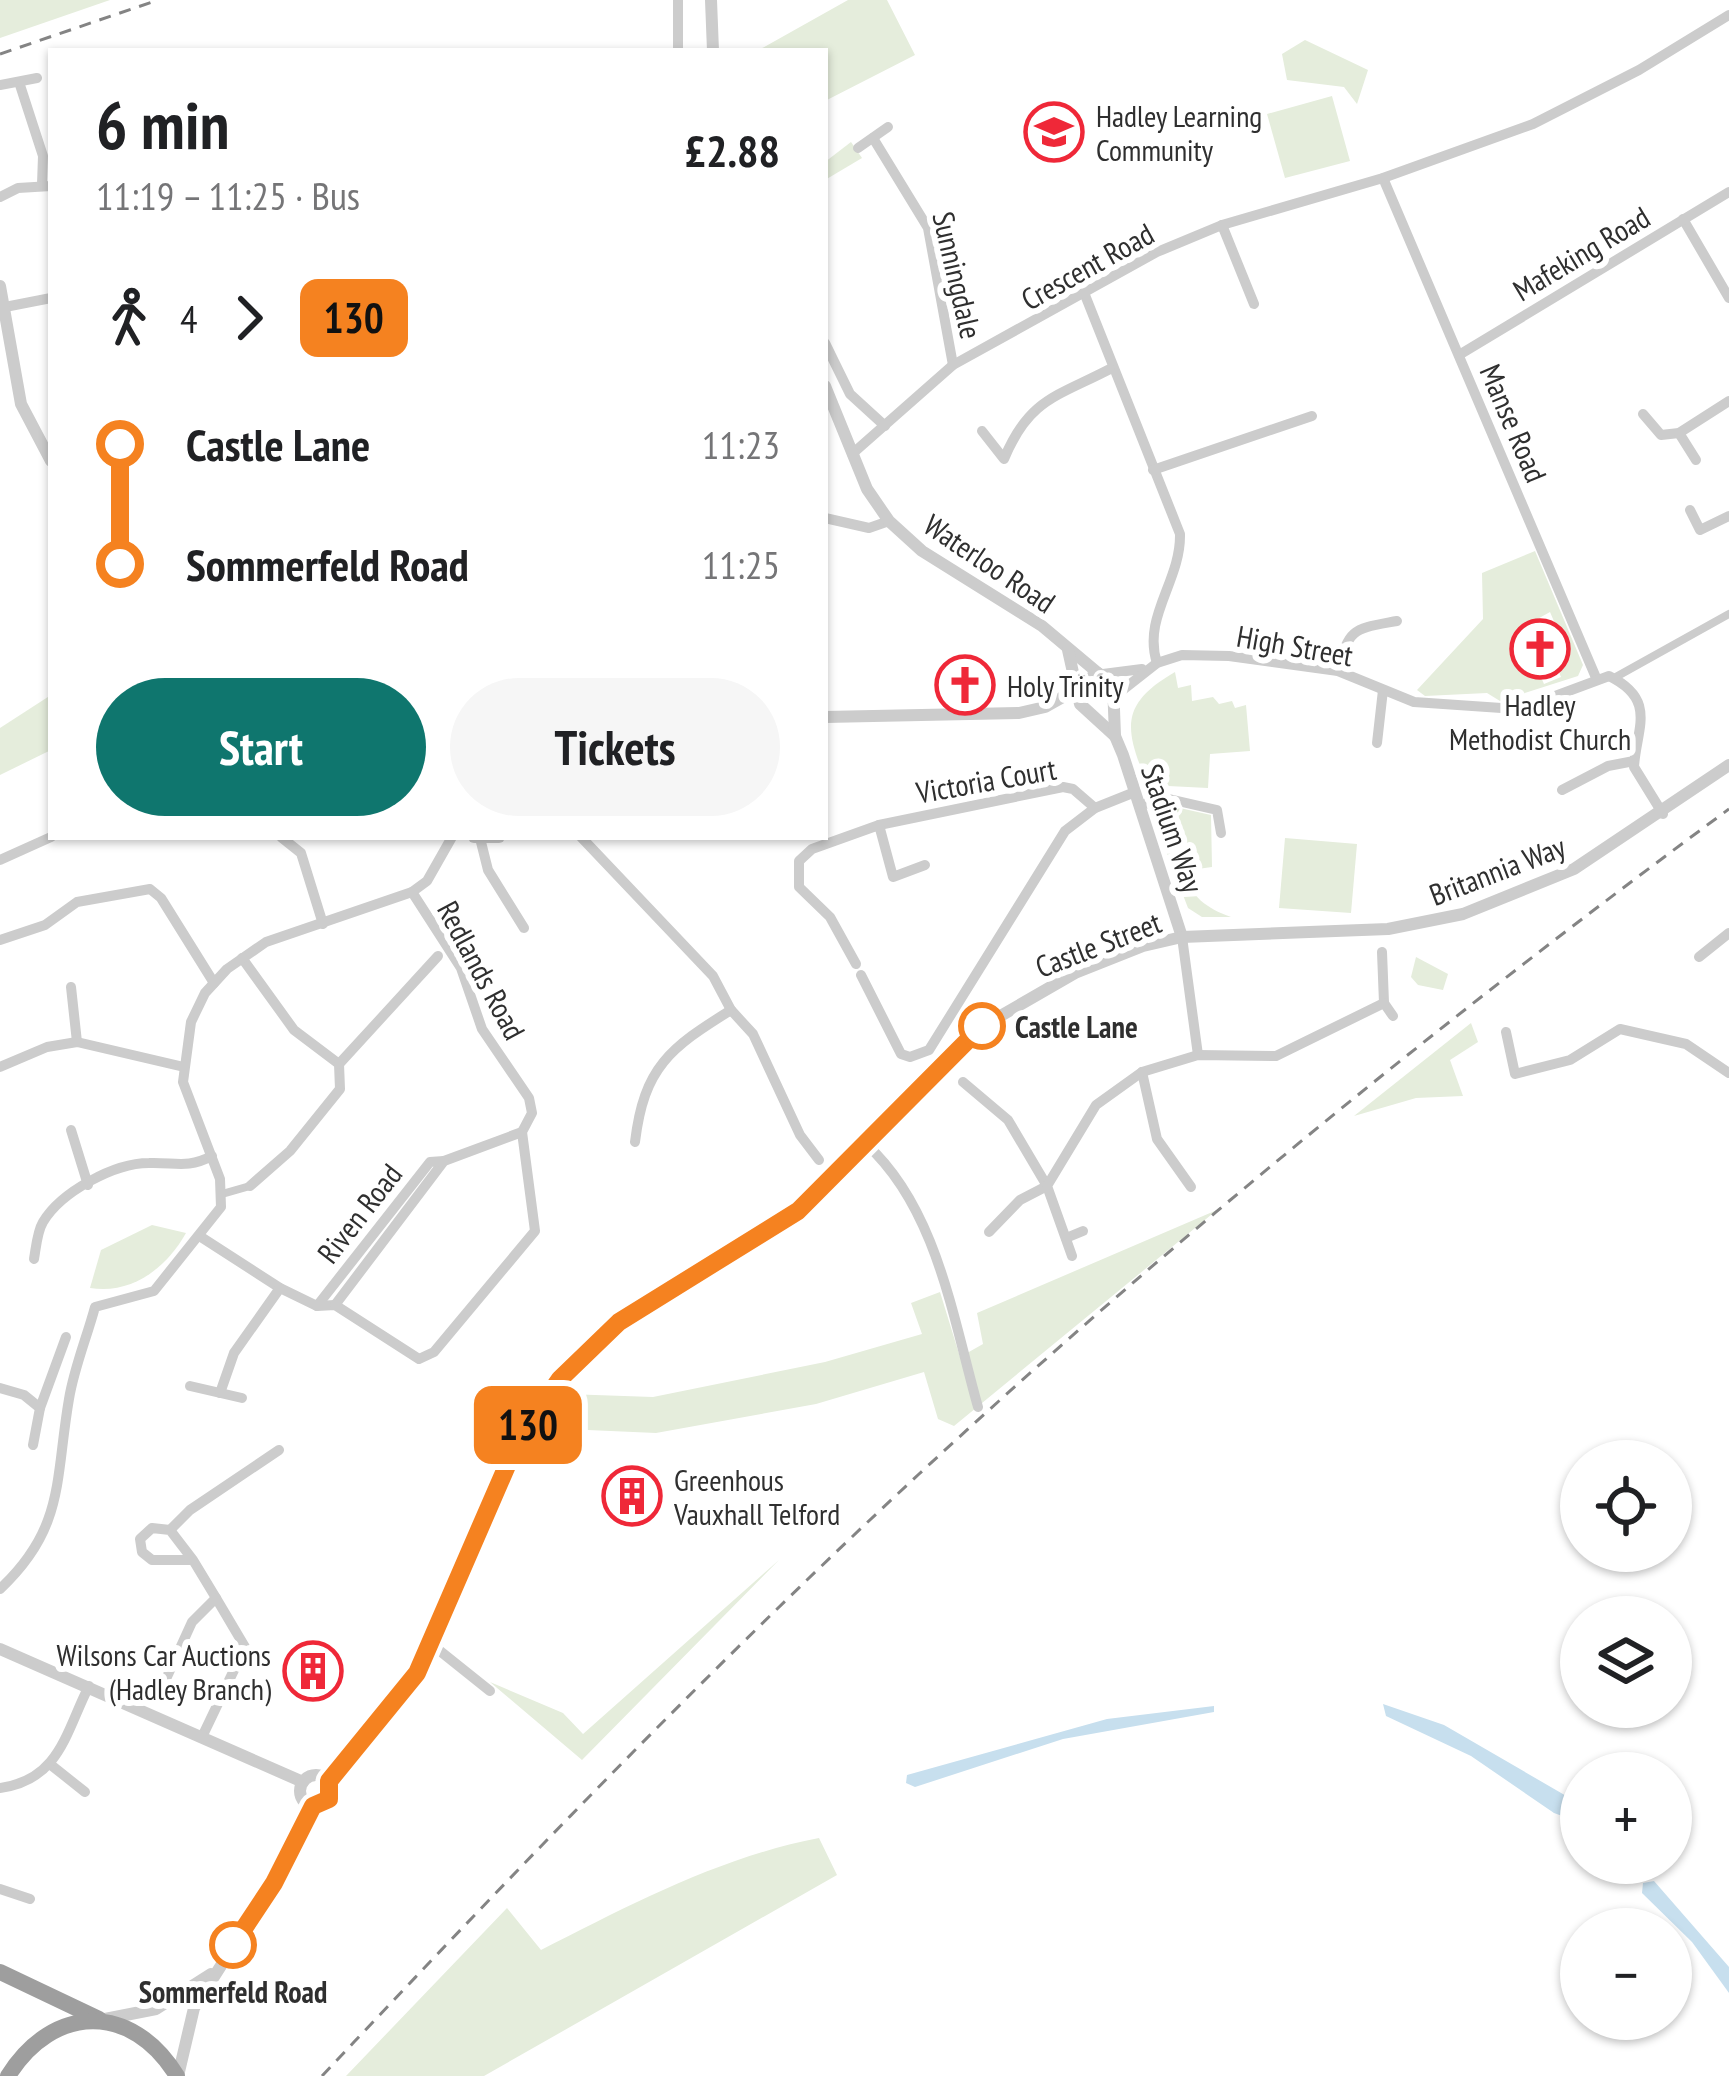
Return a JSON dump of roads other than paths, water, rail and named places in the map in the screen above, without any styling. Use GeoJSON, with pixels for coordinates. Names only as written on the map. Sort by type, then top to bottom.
{"type":"FeatureCollection","features":[{"type":"Feature","properties":{"kind":"highway"},"geometry":{"type":"LineString","coordinates":[[0,1972],[138,2034],[178,2076]]}},
{"type":"Feature","properties":{"kind":"highway"},"geometry":{"type":"LineString","coordinates":[[8,2076],[48,2033],[101,2019]]}},
{"type":"Feature","properties":{"kind":"street"},"geometry":{"type":"LineString","coordinates":[[678,0],[678,48]]}},
{"type":"Feature","properties":{"kind":"street"},"geometry":{"type":"LineString","coordinates":[[711,0],[713,48]]}},
{"type":"Feature","properties":{"kind":"street","name":"Crescent Road"},"geometry":{"type":"LineString","coordinates":[[852,454],[953,365],[1157,252],[1222,225],[1382,181],[1533,124],[1643,68],[1729,15]]}},
{"type":"Feature","properties":{"kind":"street"},"geometry":{"type":"LineString","coordinates":[[0,85],[38,78]]}},
{"type":"Feature","properties":{"kind":"street"},"geometry":{"type":"LineString","coordinates":[[0,197],[46,185],[44,156],[20,82]]}},
{"type":"Feature","properties":{"kind":"street"},"geometry":{"type":"LineString","coordinates":[[858,148],[888,127]]}},
{"type":"Feature","properties":{"kind":"street","name":"Sunningdale"},"geometry":{"type":"LineString","coordinates":[[873,138],[928,228],[953,365]]}},
{"type":"Feature","properties":{"kind":"street","name":"Manse Road"},"geometry":{"type":"LineString","coordinates":[[1382,181],[1597,680]]}},
{"type":"Feature","properties":{"kind":"street","name":"Mafeking Road"},"geometry":{"type":"LineString","coordinates":[[1459,355],[1729,191]]}},
{"type":"Feature","properties":{"kind":"street"},"geometry":{"type":"LineString","coordinates":[[1683,219],[1729,298]]}},
{"type":"Feature","properties":{"kind":"street"},"geometry":{"type":"LineString","coordinates":[[1222,225],[1254,304]]}},
{"type":"Feature","properties":{"kind":"street"},"geometry":{"type":"LineString","coordinates":[[0,286],[21,404],[48,455]]}},
{"type":"Feature","properties":{"kind":"street"},"geometry":{"type":"LineString","coordinates":[[1077,688],[1080,704],[1093,711],[1151,666],[1150,631],[1180,557],[1180,534],[1110,369],[1085,295]]}},
{"type":"Feature","properties":{"kind":"street"},"geometry":{"type":"LineString","coordinates":[[5,307],[48,299]]}},
{"type":"Feature","properties":{"kind":"street"},"geometry":{"type":"LineString","coordinates":[[828,349],[850,394],[885,426]]}},
{"type":"Feature","properties":{"kind":"street"},"geometry":{"type":"LineString","coordinates":[[982,431],[1004,459],[1019,424],[1034,410],[1110,369]]}},
{"type":"Feature","properties":{"kind":"street","name":"Waterloo Road"},"geometry":{"type":"LineString","coordinates":[[828,394],[852,454],[889,521],[922,551],[1101,674]]}},
{"type":"Feature","properties":{"kind":"street"},"geometry":{"type":"LineString","coordinates":[[1643,414],[1661,435],[1679,433],[1729,401]]}},
{"type":"Feature","properties":{"kind":"street"},"geometry":{"type":"LineString","coordinates":[[1153,470],[1312,416]]}},
{"type":"Feature","properties":{"kind":"street"},"geometry":{"type":"LineString","coordinates":[[1679,433],[1696,460]]}},
{"type":"Feature","properties":{"kind":"street"},"geometry":{"type":"LineString","coordinates":[[1690,510],[1700,530],[1729,517]]}},
{"type":"Feature","properties":{"kind":"street"},"geometry":{"type":"LineString","coordinates":[[828,519],[869,527],[889,521]]}},
{"type":"Feature","properties":{"kind":"street"},"geometry":{"type":"LineString","coordinates":[[1663,814],[1634,761],[1643,735],[1642,716],[1629,689],[1614,678],[1729,614]]}},
{"type":"Feature","properties":{"kind":"street"},"geometry":{"type":"LineString","coordinates":[[1337,670],[1346,637],[1397,621]]}},
{"type":"Feature","properties":{"kind":"street","name":"Waterloo Road"},"geometry":{"type":"LineString","coordinates":[[1068,648],[1077,688]]}},
{"type":"Feature","properties":{"kind":"street","name":"High Street"},"geometry":{"type":"LineString","coordinates":[[1101,674],[1151,666],[1182,655],[1229,656],[1337,670],[1414,702],[1516,710],[1526,715],[1539,702],[1614,678]]}},
{"type":"Feature","properties":{"kind":"street"},"geometry":{"type":"LineString","coordinates":[[828,717],[1019,713],[1045,707],[1101,674],[1113,683],[1114,698]]}},
{"type":"Feature","properties":{"kind":"street"},"geometry":{"type":"LineString","coordinates":[[1376,743],[1383,690]]}},
{"type":"Feature","properties":{"kind":"street","name":"Stadium Way"},"geometry":{"type":"LineString","coordinates":[[1114,698],[1115,736],[1182,938]]}},
{"type":"Feature","properties":{"kind":"street","name":"Stadium Way"},"geometry":{"type":"LineString","coordinates":[[1093,711],[1115,736]]}},
{"type":"Feature","properties":{"kind":"street"},"geometry":{"type":"LineString","coordinates":[[1562,790],[1600,769],[1634,761]]}},
{"type":"Feature","properties":{"kind":"street","name":"Britannia Way"},"geometry":{"type":"LineString","coordinates":[[1182,938],[1388,929],[1463,914],[1574,868],[1663,814],[1729,765]]}},
{"type":"Feature","properties":{"kind":"street","name":"Victoria Court"},"geometry":{"type":"LineString","coordinates":[[859,969],[830,917],[800,887],[796,867],[812,849],[879,825],[1048,788],[1073,788],[1095,808]]}},
{"type":"Feature","properties":{"kind":"street"},"geometry":{"type":"LineString","coordinates":[[1137,798],[1169,799],[1221,814],[1235,805]]}},
{"type":"Feature","properties":{"kind":"street","name":"Castle Street"},"geometry":{"type":"LineString","coordinates":[[859,969],[901,1054],[929,1050],[1065,831],[1095,808],[1137,798]]}},
{"type":"Feature","properties":{"kind":"street"},"geometry":{"type":"LineString","coordinates":[[1221,814],[1221,832]]}},
{"type":"Feature","properties":{"kind":"street","name":"Victoria Court"},"geometry":{"type":"LineString","coordinates":[[879,825],[893,877],[925,865]]}},
{"type":"Feature","properties":{"kind":"street"},"geometry":{"type":"LineString","coordinates":[[0,860],[48,838]]}},
{"type":"Feature","properties":{"kind":"street"},"geometry":{"type":"LineString","coordinates":[[285,840],[301,854],[323,924]]}},
{"type":"Feature","properties":{"kind":"street"},"geometry":{"type":"LineString","coordinates":[[0,1589],[25,1567],[48,1528],[60,1481],[69,1397],[94,1306],[154,1292],[215,1221],[222,1194],[212,1156],[188,1106],[184,1067],[194,1013],[214,983],[266,942],[412,892],[427,881],[450,840]]}},
{"type":"Feature","properties":{"kind":"street"},"geometry":{"type":"LineString","coordinates":[[478,840],[488,870],[524,928]]}},
{"type":"Feature","properties":{"kind":"street"},"geometry":{"type":"LineString","coordinates":[[584,840],[713,976],[730,1010],[753,1034],[800,1135],[818,1160]]}},
{"type":"Feature","properties":{"kind":"street"},"geometry":{"type":"LineString","coordinates":[[0,940],[45,925],[77,902],[150,889],[161,898],[214,983]]}},
{"type":"Feature","properties":{"kind":"street","name":"Redlands Road"},"geometry":{"type":"LineString","coordinates":[[335,1305],[419,1359],[434,1352],[535,1232],[522,1132],[532,1114],[529,1098],[487,1038],[468,982],[444,953],[412,892]]}},
{"type":"Feature","properties":{"kind":"street"},"geometry":{"type":"LineString","coordinates":[[1699,957],[1729,933]]}},
{"type":"Feature","properties":{"kind":"street"},"geometry":{"type":"LineString","coordinates":[[1182,938],[1198,1055]]}},
{"type":"Feature","properties":{"kind":"street","name":"Castle Street"},"geometry":{"type":"LineString","coordinates":[[313,1806],[329,1799],[329,1781],[392,1710],[430,1643],[519,1438],[560,1379],[619,1322],[798,1211],[982,1026],[1075,973],[1182,938]]}},
{"type":"Feature","properties":{"kind":"street"},"geometry":{"type":"LineString","coordinates":[[1382,952],[1384,1003],[1393,1016]]}},
{"type":"Feature","properties":{"kind":"street"},"geometry":{"type":"LineString","coordinates":[[334,1061],[444,953]]}},
{"type":"Feature","properties":{"kind":"street"},"geometry":{"type":"LineString","coordinates":[[222,1194],[250,1186],[290,1151],[340,1089],[334,1061],[294,1030],[242,958]]}},
{"type":"Feature","properties":{"kind":"street"},"geometry":{"type":"LineString","coordinates":[[71,987],[77,1042]]}},
{"type":"Feature","properties":{"kind":"street"},"geometry":{"type":"LineString","coordinates":[[988,1232],[1020,1200],[1047,1186],[1096,1105],[1142,1072],[1198,1055],[1276,1056],[1384,1003]]}},
{"type":"Feature","properties":{"kind":"street"},"geometry":{"type":"LineString","coordinates":[[635,1142],[643,1093],[658,1066],[680,1042],[730,1010]]}},
{"type":"Feature","properties":{"kind":"street"},"geometry":{"type":"LineString","coordinates":[[1506,1032],[1514,1074],[1570,1060],[1620,1029],[1686,1044],[1729,1073]]}},
{"type":"Feature","properties":{"kind":"street"},"geometry":{"type":"LineString","coordinates":[[0,1067],[47,1047],[77,1042],[184,1067]]}},
{"type":"Feature","properties":{"kind":"street"},"geometry":{"type":"LineString","coordinates":[[1142,1072],[1156,1139],[1191,1187]]}},
{"type":"Feature","properties":{"kind":"street"},"geometry":{"type":"LineString","coordinates":[[963,1082],[1008,1120],[1047,1186],[1072,1256]]}},
{"type":"Feature","properties":{"kind":"street"},"geometry":{"type":"LineString","coordinates":[[71,1130],[88,1185]]}},
{"type":"Feature","properties":{"kind":"street","name":"Riven Road"},"geometry":{"type":"LineString","coordinates":[[317,1306],[430,1162],[522,1132]]}},
{"type":"Feature","properties":{"kind":"street"},"geometry":{"type":"LineString","coordinates":[[866,1144],[892,1175],[942,1270],[978,1406]]}},
{"type":"Feature","properties":{"kind":"street"},"geometry":{"type":"LineString","coordinates":[[34,1259],[42,1224],[108,1172],[148,1162],[176,1168],[212,1156]]}},
{"type":"Feature","properties":{"kind":"street","name":"Riven Road"},"geometry":{"type":"LineString","coordinates":[[335,1305],[444,1161]]}},
{"type":"Feature","properties":{"kind":"street"},"geometry":{"type":"LineString","coordinates":[[1066,1238],[1083,1231]]}},
{"type":"Feature","properties":{"kind":"street"},"geometry":{"type":"LineString","coordinates":[[201,1237],[280,1288],[317,1306],[335,1305]]}},
{"type":"Feature","properties":{"kind":"street"},"geometry":{"type":"LineString","coordinates":[[220,1393],[234,1353],[280,1288]]}},
{"type":"Feature","properties":{"kind":"street"},"geometry":{"type":"LineString","coordinates":[[33,1445],[40,1408],[66,1337]]}},
{"type":"Feature","properties":{"kind":"street"},"geometry":{"type":"LineString","coordinates":[[190,1386],[242,1398]]}},
{"type":"Feature","properties":{"kind":"street"},"geometry":{"type":"LineString","coordinates":[[0,1388],[24,1394],[40,1408]]}},
{"type":"Feature","properties":{"kind":"street"},"geometry":{"type":"LineString","coordinates":[[170,1530],[190,1510],[279,1450]]}},
{"type":"Feature","properties":{"kind":"street"},"geometry":{"type":"LineString","coordinates":[[194,1560],[152,1560],[142,1552],[140,1539],[152,1528],[170,1530],[194,1560],[244,1647],[202,1737]]}},
{"type":"Feature","properties":{"kind":"street"},"geometry":{"type":"LineString","coordinates":[[166,1679],[191,1622],[216,1598]]}},
{"type":"Feature","properties":{"kind":"street"},"geometry":{"type":"LineString","coordinates":[[430,1643],[490,1691]]}},
{"type":"Feature","properties":{"kind":"street"},"geometry":{"type":"LineString","coordinates":[[0,1648],[303,1782]]}},
{"type":"Feature","properties":{"kind":"street"},"geometry":{"type":"LineString","coordinates":[[0,1788],[16,1786],[51,1766],[89,1686]]}},
{"type":"Feature","properties":{"kind":"street"},"geometry":{"type":"LineString","coordinates":[[51,1766],[86,1792]]}},
{"type":"Feature","properties":{"kind":"street"},"geometry":{"type":"LineString","coordinates":[[303,1782],[316,1775],[329,1781]]}},
{"type":"Feature","properties":{"kind":"street"},"geometry":{"type":"LineString","coordinates":[[178,2076],[185,2031],[217,1970],[274,1883],[313,1806],[302,1796],[303,1782]]}},
{"type":"Feature","properties":{"kind":"street"},"geometry":{"type":"LineString","coordinates":[[0,1889],[30,1899]]}},
{"type":"Feature","properties":{"kind":"street"},"geometry":{"type":"LineString","coordinates":[[101,2019],[156,2009],[217,1970]]}},
{"type":"Feature","properties":{"kind":"water"},"geometry":{"type":"Polygon","coordinates":[[[1383,1704],[1444,1725],[1560,1792],[1560,1815],[1471,1756],[1386,1716],[1383,1704]]]}},
{"type":"Feature","properties":{"kind":"water"},"geometry":{"type":"Polygon","coordinates":[[[1214,1706],[1214,1712],[1063,1739],[915,1787],[906,1783],[907,1775],[1107,1719],[1214,1706]]]}},
{"type":"Feature","properties":{"kind":"water"},"geometry":{"type":"Polygon","coordinates":[[[1643,1884],[1657,1884],[1678,1908],[1657,1908],[1642,1893],[1643,1884]]]}},
{"type":"Feature","properties":{"kind":"water"},"geometry":{"type":"Polygon","coordinates":[[[1692,1925],[1729,1967],[1729,1993],[1692,1942],[1692,1925]]]}},
{"type":"Feature","properties":{"kind":"railway"},"geometry":{"type":"LineString","coordinates":[[0,54],[158,0]]}},
{"type":"Feature","properties":{"kind":"railway"},"geometry":{"type":"LineString","coordinates":[[322,2076],[690,1695],[1016,1386],[1315,1130],[1520,966],[1729,809]]}},
{"type":"Feature","properties":{"kind":"place","name":"Hadley Learning Community"},"geometry":{"type":"Point","coordinates":[1054,132]}},
{"type":"Feature","properties":{"kind":"place","name":"Hadley Methodist Church"},"geometry":{"type":"Point","coordinates":[1540,649]}},
{"type":"Feature","properties":{"kind":"place","name":"Holy Trinity"},"geometry":{"type":"Point","coordinates":[965,685]}},
{"type":"Feature","properties":{"kind":"place","name":"Castle Lane"},"geometry":{"type":"Point","coordinates":[982,1026]}},
{"type":"Feature","properties":{"kind":"place","name":"Greenhous Vauxhall Telford"},"geometry":{"type":"Point","coordinates":[632,1496]}},
{"type":"Feature","properties":{"kind":"place","name":"Wilsons Car Auctions (Hadley Branch)"},"geometry":{"type":"Point","coordinates":[313,1671]}},
{"type":"Feature","properties":{"kind":"place","name":"Sommerfeld Road"},"geometry":{"type":"Point","coordinates":[233,1945]}}]}
